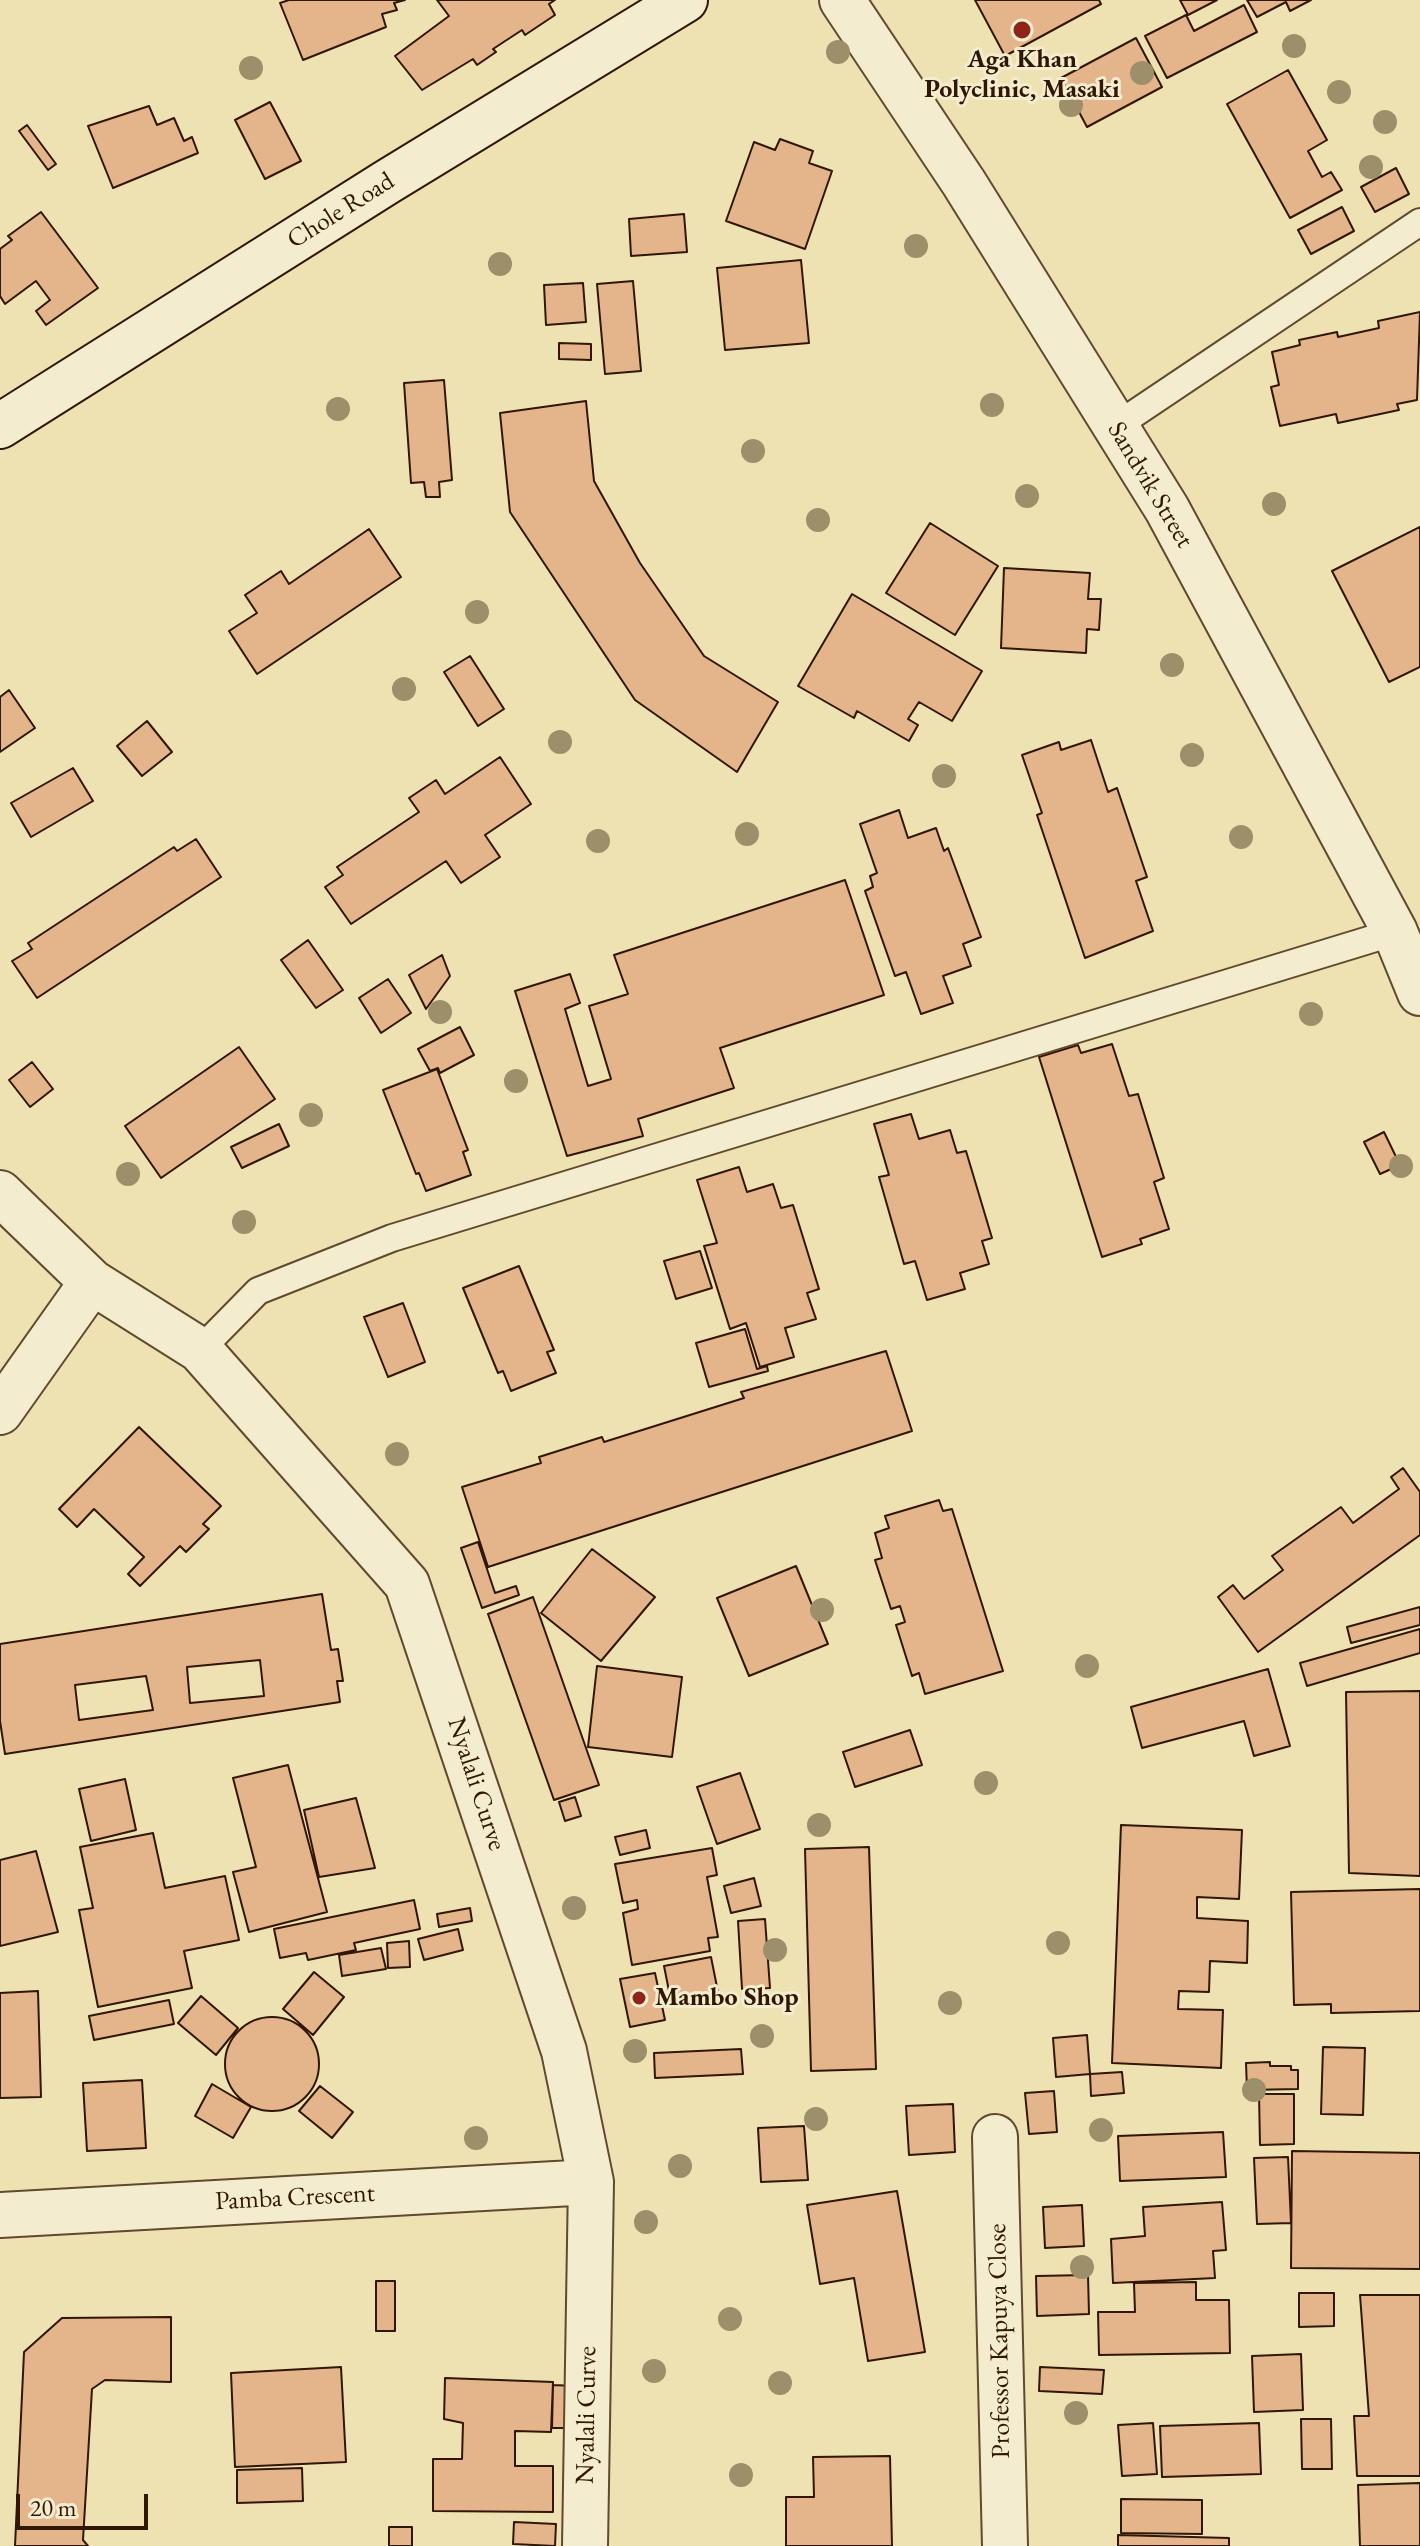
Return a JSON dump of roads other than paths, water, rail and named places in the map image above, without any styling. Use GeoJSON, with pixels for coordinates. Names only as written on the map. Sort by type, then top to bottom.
{"type":"FeatureCollection","features":[{"type":"Feature","properties":{"kind":"street","name":"Chole Road"},"geometry":{"type":"LineString","coordinates":[[0,426],[387,182],[685,0]]}},
{"type":"Feature","properties":{"kind":"street","name":"Sandvik Street"},"geometry":{"type":"LineString","coordinates":[[842,0],[964,183],[1167,509],[1395,932],[1420,993]]}},
{"type":"Feature","properties":{"kind":"street","name":"Nyalali Curve"},"geometry":{"type":"LineString","coordinates":[[0,1193],[92,1282],[200,1350],[407,1584],[463,1742],[564,2051],[591,2182],[585,2546]]}},
{"type":"Feature","properties":{"kind":"street"},"geometry":{"type":"LineString","coordinates":[[0,1412],[92,1282]]}},
{"type":"Feature","properties":{"kind":"street","name":"Professor Kapuya Close"},"geometry":{"type":"LineString","coordinates":[[995,2137],[1005,2546]]}},
{"type":"Feature","properties":{"kind":"street","name":"Pamba Crescent"},"geometry":{"type":"LineString","coordinates":[[0,2215],[591,2182]]}},
{"type":"Feature","properties":{"kind":"lane"},"geometry":{"type":"LineString","coordinates":[[1116,426],[1420,222]]}},
{"type":"Feature","properties":{"kind":"lane"},"geometry":{"type":"LineString","coordinates":[[200,1350],[258,1291],[392,1238],[1395,932]]}},
{"type":"Feature","properties":{"kind":"place","name":"Aga Khan Polyclinic, Masaki"},"geometry":{"type":"Point","coordinates":[1022,30]}},
{"type":"Feature","properties":{"kind":"place","name":"Mambo Shop"},"geometry":{"type":"Point","coordinates":[639,1998]}}]}
